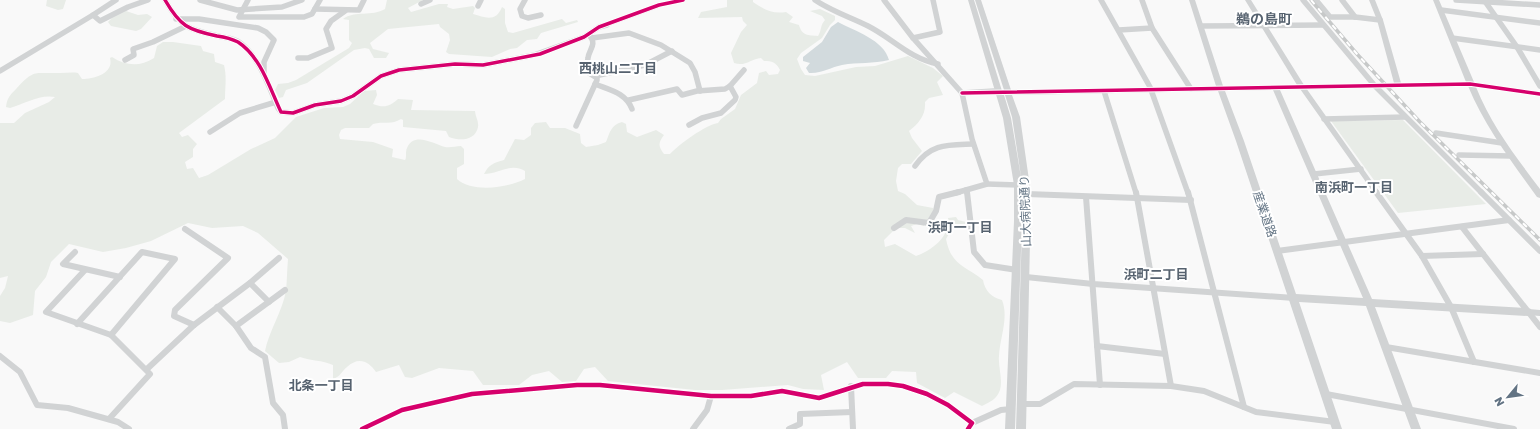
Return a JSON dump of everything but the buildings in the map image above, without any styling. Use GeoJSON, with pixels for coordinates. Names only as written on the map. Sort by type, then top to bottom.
{"type":"FeatureCollection","features":[{"type":"Feature","properties":{"kind":"street"},"geometry":{"type":"LineString","coordinates":[[0,71],[53,39],[62,31],[93,15],[116,0]]}},
{"type":"Feature","properties":{"kind":"street"},"geometry":{"type":"LineString","coordinates":[[93,15],[100,21],[128,7],[148,0]]}},
{"type":"Feature","properties":{"kind":"street"},"geometry":{"type":"LineString","coordinates":[[173,0],[165,1],[176,19],[184,27],[197,33],[231,39],[240,43],[264,73],[281,112],[293,113],[315,105],[347,98],[389,73],[429,66],[455,64],[488,65],[513,58],[540,54],[587,35],[599,27],[659,5],[683,0]]}},
{"type":"Feature","properties":{"kind":"street"},"geometry":{"type":"LineString","coordinates":[[200,0],[232,10],[282,7],[302,0]]}},
{"type":"Feature","properties":{"kind":"street"},"geometry":{"type":"LineString","coordinates":[[248,0],[239,17],[304,17],[312,14],[320,0]]}},
{"type":"Feature","properties":{"kind":"street"},"geometry":{"type":"LineString","coordinates":[[315,9],[345,11],[359,10],[364,0]]}},
{"type":"Feature","properties":{"kind":"street"},"geometry":{"type":"LineString","coordinates":[[421,4],[430,0]]}},
{"type":"Feature","properties":{"kind":"street"},"geometry":{"type":"LineString","coordinates":[[478,6],[481,0]]}},
{"type":"Feature","properties":{"kind":"street"},"geometry":{"type":"LineString","coordinates":[[525,0],[520,9],[522,16],[528,18],[541,16]]}},
{"type":"Feature","properties":{"kind":"street"},"geometry":{"type":"LineString","coordinates":[[815,0],[828,10],[869,26],[905,51],[928,62],[938,64]]}},
{"type":"Feature","properties":{"kind":"street"},"geometry":{"type":"LineString","coordinates":[[884,0],[913,38],[938,64],[962,93],[966,103],[967,122],[973,144],[987,184]]}},
{"type":"Feature","properties":{"kind":"street"},"geometry":{"type":"LineString","coordinates":[[913,38],[940,32],[933,0]]}},
{"type":"Feature","properties":{"kind":"street","name":"山大病院通り"},"geometry":{"type":"LineString","coordinates":[[971,0],[1000,93],[1013,146],[1018,185],[1010,429]]}},
{"type":"Feature","properties":{"kind":"street","name":"山大病院通り"},"geometry":{"type":"LineString","coordinates":[[978,0],[1009,93],[1019,131],[1027,194],[1021,429]]}},
{"type":"Feature","properties":{"kind":"street"},"geometry":{"type":"LineString","coordinates":[[1101,0],[1151,90],[1191,200],[1244,407]]}},
{"type":"Feature","properties":{"kind":"street"},"geometry":{"type":"LineString","coordinates":[[1142,0],[1152,28],[1191,89]]}},
{"type":"Feature","properties":{"kind":"street","name":"産業道路"},"geometry":{"type":"LineString","coordinates":[[1192,0],[1220,88],[1240,141],[1336,425]]}},
{"type":"Feature","properties":{"kind":"street"},"geometry":{"type":"LineString","coordinates":[[1248,0],[1302,87],[1408,234],[1422,256],[1451,307],[1474,362]]}},
{"type":"Feature","properties":{"kind":"street"},"geometry":{"type":"LineString","coordinates":[[1303,0],[1322,25],[1375,86],[1540,251]]}},
{"type":"Feature","properties":{"kind":"street"},"geometry":{"type":"LineString","coordinates":[[1316,0],[1330,17],[1355,17],[1380,20]]}},
{"type":"Feature","properties":{"kind":"street"},"geometry":{"type":"LineString","coordinates":[[1342,0],[1355,17]]}},
{"type":"Feature","properties":{"kind":"street"},"geometry":{"type":"LineString","coordinates":[[1372,0],[1380,20],[1398,85]]}},
{"type":"Feature","properties":{"kind":"street"},"geometry":{"type":"LineString","coordinates":[[1436,0],[1470,84],[1502,143],[1540,195]]}},
{"type":"Feature","properties":{"kind":"street"},"geometry":{"type":"LineString","coordinates":[[1456,0],[1540,5]]}},
{"type":"Feature","properties":{"kind":"street"},"geometry":{"type":"LineString","coordinates":[[1485,1],[1517,47],[1540,86]]}},
{"type":"Feature","properties":{"kind":"street"},"geometry":{"type":"LineString","coordinates":[[1441,10],[1540,23]]}},
{"type":"Feature","properties":{"kind":"street"},"geometry":{"type":"LineString","coordinates":[[298,58],[308,58],[332,48],[326,29],[331,21],[345,11]]}},
{"type":"Feature","properties":{"kind":"street"},"geometry":{"type":"LineString","coordinates":[[176,19],[199,19],[225,22],[258,28],[266,32],[274,40],[274,42],[264,62],[264,73]]}},
{"type":"Feature","properties":{"kind":"street"},"geometry":{"type":"LineString","coordinates":[[1201,26],[1322,25]]}},
{"type":"Feature","properties":{"kind":"street"},"geometry":{"type":"LineString","coordinates":[[125,60],[134,55],[133,49],[153,42],[184,27]]}},
{"type":"Feature","properties":{"kind":"street"},"geometry":{"type":"LineString","coordinates":[[1119,30],[1152,28]]}},
{"type":"Feature","properties":{"kind":"street"},"geometry":{"type":"LineString","coordinates":[[587,35],[592,38],[629,33],[672,51],[690,62],[693,67],[700,91]]}},
{"type":"Feature","properties":{"kind":"street"},"geometry":{"type":"LineString","coordinates":[[592,38],[593,46],[588,56],[587,72],[596,80],[621,93],[629,100],[632,109]]}},
{"type":"Feature","properties":{"kind":"street"},"geometry":{"type":"LineString","coordinates":[[1452,38],[1540,50]]}},
{"type":"Feature","properties":{"kind":"street"},"geometry":{"type":"LineString","coordinates":[[576,126],[596,80],[614,72],[661,58],[672,51]]}},
{"type":"Feature","properties":{"kind":"street"},"geometry":{"type":"LineString","coordinates":[[629,100],[677,89],[682,95],[700,91],[725,89],[730,86],[744,70]]}},
{"type":"Feature","properties":{"kind":"street"},"geometry":{"type":"LineString","coordinates":[[962,93],[994,91],[1009,93],[1470,84],[1540,94]]}},
{"type":"Feature","properties":{"kind":"street"},"geometry":{"type":"LineString","coordinates":[[689,125],[726,110],[736,97],[733,88],[730,86]]}},
{"type":"Feature","properties":{"kind":"street"},"geometry":{"type":"LineString","coordinates":[[1276,88],[1369,302],[1416,429]]}},
{"type":"Feature","properties":{"kind":"street"},"geometry":{"type":"LineString","coordinates":[[1104,91],[1138,198],[1171,386]]}},
{"type":"Feature","properties":{"kind":"street"},"geometry":{"type":"LineString","coordinates":[[210,132],[240,112],[276,102]]}},
{"type":"Feature","properties":{"kind":"street"},"geometry":{"type":"LineString","coordinates":[[1324,119],[1405,117]]}},
{"type":"Feature","properties":{"kind":"street"},"geometry":{"type":"LineString","coordinates":[[1436,133],[1502,143]]}},
{"type":"Feature","properties":{"kind":"street"},"geometry":{"type":"LineString","coordinates":[[915,166],[924,153],[939,146],[973,144]]}},
{"type":"Feature","properties":{"kind":"street"},"geometry":{"type":"LineString","coordinates":[[1459,154],[1511,156]]}},
{"type":"Feature","properties":{"kind":"street"},"geometry":{"type":"LineString","coordinates":[[1314,174],[1361,169]]}},
{"type":"Feature","properties":{"kind":"street"},"geometry":{"type":"LineString","coordinates":[[894,228],[902,221],[909,220],[929,223],[936,211],[939,197],[987,184],[1018,185]]}},
{"type":"Feature","properties":{"kind":"street"},"geometry":{"type":"LineString","coordinates":[[966,190],[968,193],[974,252],[985,265],[1016,270]]}},
{"type":"Feature","properties":{"kind":"street"},"geometry":{"type":"LineString","coordinates":[[1027,194],[1191,200]]}},
{"type":"Feature","properties":{"kind":"street"},"geometry":{"type":"LineString","coordinates":[[1086,197],[1100,385]]}},
{"type":"Feature","properties":{"kind":"street"},"geometry":{"type":"LineString","coordinates":[[1277,251],[1510,220]]}},
{"type":"Feature","properties":{"kind":"street"},"geometry":{"type":"LineString","coordinates":[[1462,227],[1540,327]]}},
{"type":"Feature","properties":{"kind":"street"},"geometry":{"type":"LineString","coordinates":[[185,229],[195,234],[214,252],[228,258],[174,310],[174,316],[194,324]]}},
{"type":"Feature","properties":{"kind":"street"},"geometry":{"type":"LineString","coordinates":[[75,252],[63,264],[85,270],[120,276]]}},
{"type":"Feature","properties":{"kind":"street"},"geometry":{"type":"LineString","coordinates":[[77,324],[142,252],[175,259],[111,335]]}},
{"type":"Feature","properties":{"kind":"street"},"geometry":{"type":"LineString","coordinates":[[1422,256],[1483,254]]}},
{"type":"Feature","properties":{"kind":"street"},"geometry":{"type":"LineString","coordinates":[[147,369],[194,324],[250,283],[279,258]]}},
{"type":"Feature","properties":{"kind":"street"},"geometry":{"type":"LineString","coordinates":[[85,270],[46,312],[111,335],[147,369],[150,374],[109,420]]}},
{"type":"Feature","properties":{"kind":"street"},"geometry":{"type":"LineString","coordinates":[[1026,277],[1093,284],[1540,313]]}},
{"type":"Feature","properties":{"kind":"street"},"geometry":{"type":"LineString","coordinates":[[250,283],[269,302]]}},
{"type":"Feature","properties":{"kind":"street"},"geometry":{"type":"LineString","coordinates":[[236,326],[284,290]]}},
{"type":"Feature","properties":{"kind":"street"},"geometry":{"type":"LineString","coordinates":[[217,308],[236,326],[251,348],[265,357],[273,404],[284,415],[285,429]]}},
{"type":"Feature","properties":{"kind":"street"},"geometry":{"type":"LineString","coordinates":[[1097,346],[1165,354]]}},
{"type":"Feature","properties":{"kind":"street"},"geometry":{"type":"LineString","coordinates":[[1386,347],[1540,373]]}},
{"type":"Feature","properties":{"kind":"street"},"geometry":{"type":"LineString","coordinates":[[0,356],[12,364],[22,374],[33,400],[37,405],[63,405],[120,423],[129,429]]}},
{"type":"Feature","properties":{"kind":"street"},"geometry":{"type":"LineString","coordinates":[[362,429],[402,410],[472,394],[577,385],[600,385],[711,396],[751,396],[782,391],[819,398],[851,386],[874,383],[914,389],[942,402],[970,426],[1001,410],[1011,409]]}},
{"type":"Feature","properties":{"kind":"street"},"geometry":{"type":"LineString","coordinates":[[1022,404],[1040,404],[1074,384],[1171,386],[1204,391],[1244,407],[1270,414],[1336,425]]}},
{"type":"Feature","properties":{"kind":"street"},"geometry":{"type":"LineString","coordinates":[[851,386],[853,429]]}},
{"type":"Feature","properties":{"kind":"street"},"geometry":{"type":"LineString","coordinates":[[1326,394],[1514,429]]}},
{"type":"Feature","properties":{"kind":"street"},"geometry":{"type":"LineString","coordinates":[[693,429],[706,410],[711,396]]}},
{"type":"Feature","properties":{"kind":"street"},"geometry":{"type":"LineString","coordinates":[[789,429],[800,424],[800,414],[852,412]]}},
{"type":"Feature","properties":{"kind":"shaded area"},"geometry":{"type":"Polygon","coordinates":[[[47,0],[66,0],[63,9],[58,10],[46,6],[47,0]]]}},
{"type":"Feature","properties":{"kind":"shaded area"},"geometry":{"type":"Polygon","coordinates":[[[387,0],[423,0],[408,8],[411,12],[439,4],[448,4],[447,7],[453,9],[473,6],[475,8],[473,14],[490,18],[497,15],[502,7],[505,9],[505,23],[508,32],[513,33],[562,19],[566,23],[577,20],[578,22],[541,33],[537,39],[527,40],[517,48],[510,49],[492,57],[449,54],[446,52],[450,40],[449,34],[440,27],[439,24],[388,29],[370,43],[373,49],[389,53],[386,58],[374,58],[369,49],[365,48],[354,50],[307,83],[286,90],[283,97],[279,98],[275,90],[278,84],[296,80],[349,48],[352,43],[349,40],[349,20],[343,19],[348,16],[375,13],[385,9],[387,0]]]}},
{"type":"Feature","properties":{"kind":"shaded area"},"geometry":{"type":"Polygon","coordinates":[[[727,0],[753,0],[753,2],[769,11],[786,12],[793,17],[789,22],[799,25],[800,29],[804,33],[811,35],[818,36],[825,20],[822,16],[810,11],[820,9],[835,16],[835,20],[822,38],[801,53],[797,59],[805,75],[815,76],[856,67],[875,66],[908,56],[933,68],[943,76],[937,82],[943,95],[929,98],[925,102],[923,115],[916,125],[909,131],[912,138],[922,151],[911,164],[902,164],[898,168],[896,181],[898,191],[905,194],[917,205],[933,208],[933,211],[924,226],[917,224],[911,226],[915,233],[905,228],[896,228],[884,240],[885,247],[895,244],[916,256],[939,242],[946,231],[948,218],[956,217],[958,220],[966,222],[966,227],[951,230],[946,239],[948,248],[959,264],[983,280],[987,290],[995,297],[1002,300],[1005,314],[999,356],[1001,386],[997,396],[990,402],[982,406],[954,392],[945,398],[917,383],[916,372],[892,371],[886,378],[858,378],[847,362],[821,375],[824,390],[803,389],[788,385],[722,390],[695,390],[608,381],[595,367],[584,369],[576,381],[562,382],[549,371],[532,375],[519,385],[483,385],[473,371],[439,368],[412,378],[405,377],[399,365],[376,372],[370,365],[360,361],[351,364],[333,379],[333,365],[300,357],[289,362],[279,363],[265,351],[286,291],[288,259],[258,233],[243,226],[212,228],[188,223],[151,241],[126,248],[103,252],[69,244],[51,262],[46,277],[35,291],[33,315],[10,323],[0,321],[0,296],[5,288],[8,276],[0,278],[0,123],[14,123],[25,113],[49,102],[55,97],[44,97],[10,108],[6,107],[10,95],[31,75],[40,73],[78,73],[82,79],[92,78],[102,74],[109,68],[110,58],[112,57],[128,64],[138,64],[149,61],[154,58],[157,46],[163,42],[201,46],[203,51],[214,54],[215,62],[224,65],[226,82],[225,99],[179,133],[182,137],[188,135],[197,144],[193,149],[193,157],[185,162],[187,169],[193,168],[199,178],[208,175],[251,149],[275,138],[296,117],[324,108],[343,107],[350,104],[364,91],[376,90],[377,95],[373,104],[380,106],[392,104],[398,99],[413,100],[411,110],[475,111],[478,127],[474,135],[466,139],[449,137],[446,131],[403,127],[403,120],[401,119],[394,122],[373,124],[369,128],[345,128],[341,130],[339,135],[340,139],[373,142],[393,149],[392,157],[405,160],[407,148],[414,140],[424,140],[445,147],[461,146],[464,149],[464,164],[457,168],[457,179],[472,186],[481,188],[500,187],[525,179],[525,171],[510,168],[484,174],[492,164],[504,160],[515,139],[524,140],[531,135],[531,128],[535,123],[546,122],[550,128],[565,128],[580,134],[581,143],[586,147],[606,142],[613,127],[622,122],[626,124],[627,132],[637,137],[656,130],[664,135],[660,142],[660,147],[664,154],[670,154],[693,136],[707,127],[718,123],[735,109],[741,95],[757,83],[759,73],[766,71],[769,75],[778,74],[780,70],[775,64],[764,61],[761,58],[741,64],[734,63],[731,53],[741,32],[747,25],[743,21],[742,17],[698,18],[701,12],[727,7],[727,0]]]}},
{"type":"Feature","properties":{"kind":"shaded area"},"geometry":{"type":"Polygon","coordinates":[[[126,11],[138,15],[147,14],[152,17],[141,29],[136,31],[111,26],[108,22],[112,18],[126,11]]]}},
{"type":"Feature","properties":{"kind":"shaded area"},"geometry":{"type":"Polygon","coordinates":[[[838,22],[875,42],[886,53],[889,60],[842,65],[809,73],[806,68],[810,63],[803,61],[803,57],[822,42],[831,27],[838,22]]]}},
{"type":"Feature","properties":{"kind":"shaded area"},"geometry":{"type":"Polygon","coordinates":[[[1403,120],[1486,204],[1398,213],[1331,121],[1403,120]]]}},
{"type":"Feature","properties":{"kind":"railway"},"geometry":{"type":"LineString","coordinates":[[1311,0],[1357,54],[1420,122],[1540,240]]}},
{"type":"Feature","properties":{"kind":"cycle path"},"geometry":{"type":"LineString","coordinates":[[165,0],[176,19],[188,28],[194,31],[230,39],[240,44],[248,51],[264,76],[281,112],[293,113],[315,105],[341,101],[353,96],[381,76],[399,70],[455,64],[483,65],[540,54],[584,37],[599,27],[659,5],[683,0]]}},
{"type":"Feature","properties":{"kind":"cycle path"},"geometry":{"type":"LineString","coordinates":[[962,93],[1470,84],[1540,94]]}},
{"type":"Feature","properties":{"kind":"cycle path"},"geometry":{"type":"LineString","coordinates":[[362,429],[402,410],[472,394],[577,385],[600,385],[711,396],[751,396],[782,391],[819,398],[863,384],[888,384],[903,386],[927,394],[948,405],[972,423],[968,429]]}},
{"type":"Feature","properties":{"kind":"district","name":"鵜の島町"},"geometry":{"type":"Point","coordinates":[1264,18]}},
{"type":"Feature","properties":{"kind":"district","name":"西桃山二丁目"},"geometry":{"type":"Point","coordinates":[618,68]}},
{"type":"Feature","properties":{"kind":"district","name":"南浜町一丁目"},"geometry":{"type":"Point","coordinates":[1354,187]}},
{"type":"Feature","properties":{"kind":"district","name":"浜町一丁目"},"geometry":{"type":"Point","coordinates":[960,227]}},
{"type":"Feature","properties":{"kind":"district","name":"浜町二丁目"},"geometry":{"type":"Point","coordinates":[1156,274]}},
{"type":"Feature","properties":{"kind":"district","name":"北条一丁目"},"geometry":{"type":"Point","coordinates":[321,385]}}]}
